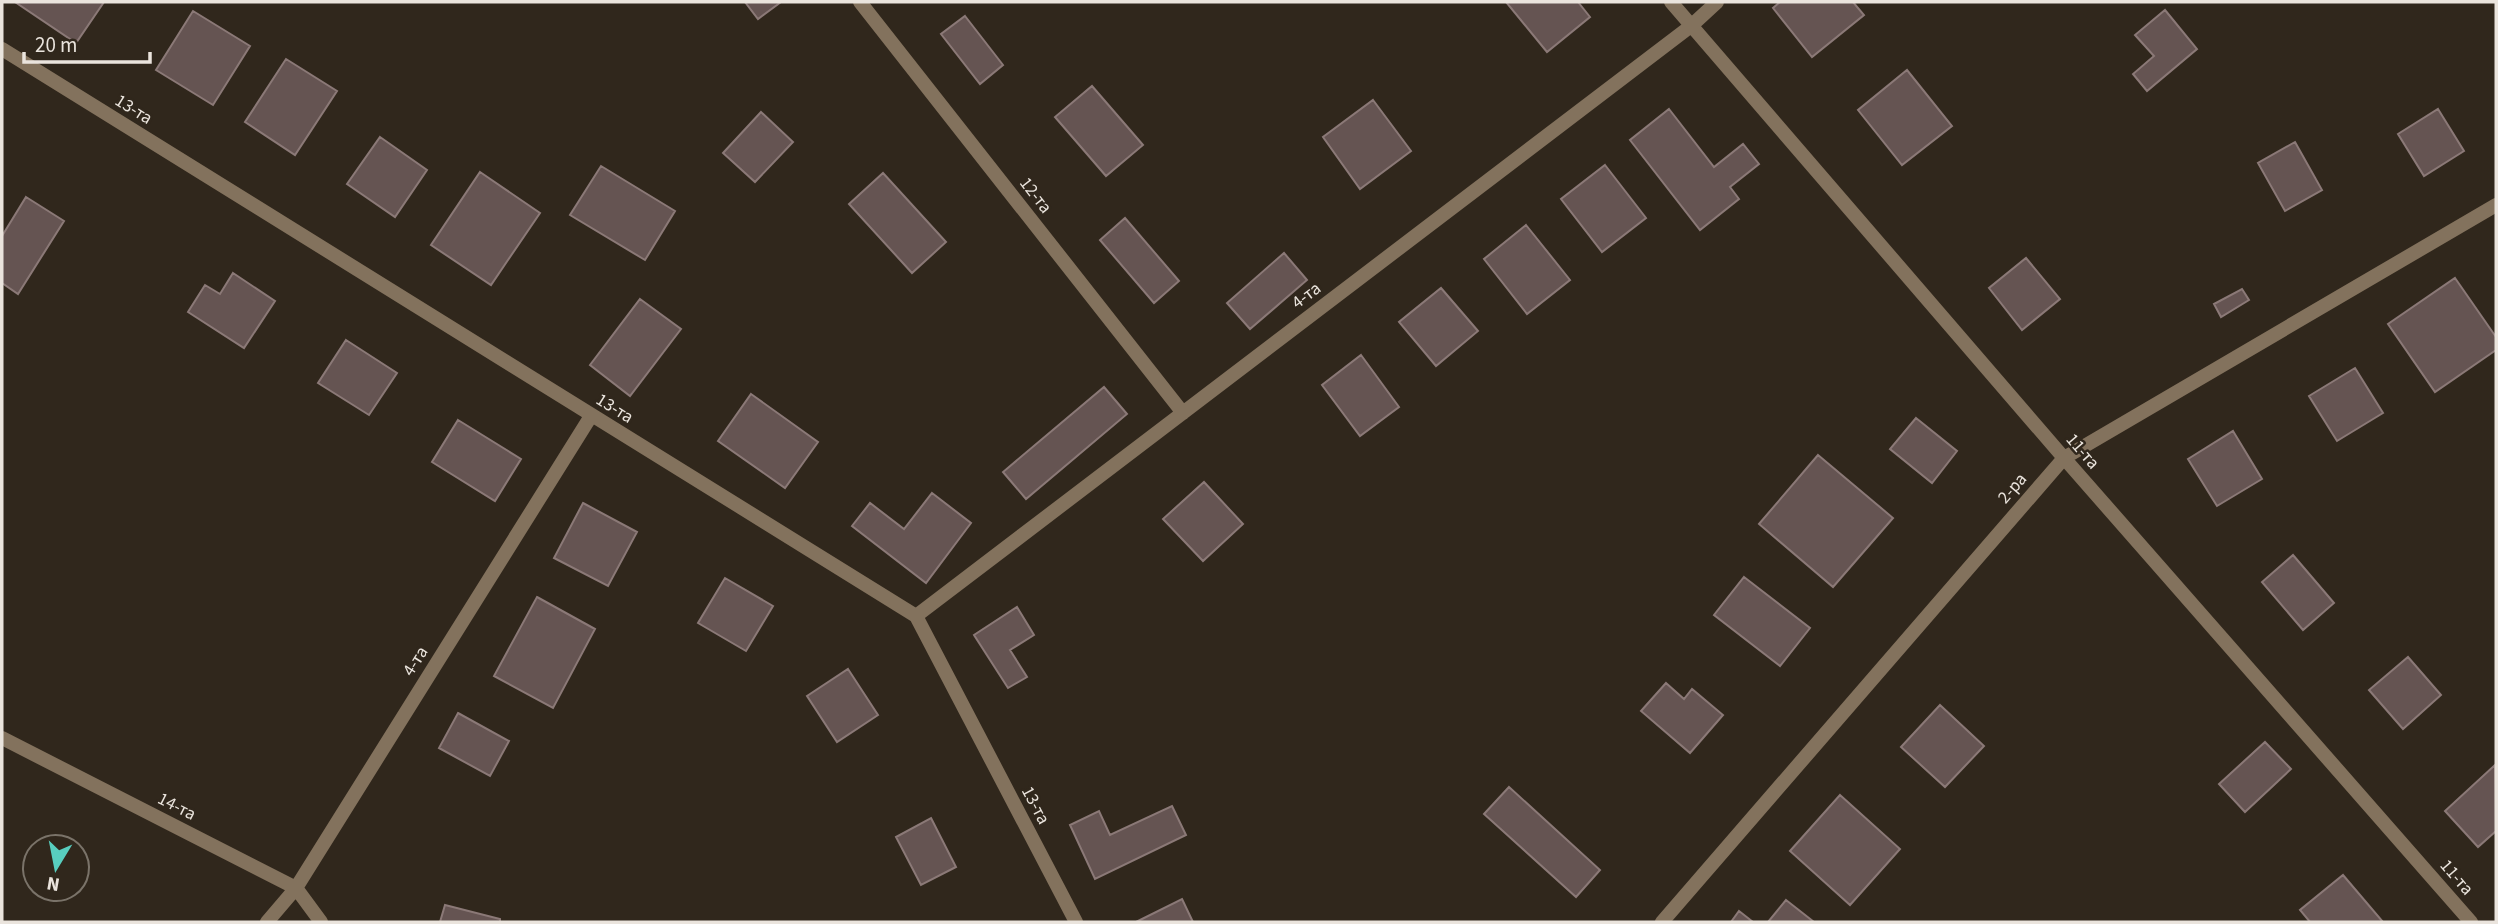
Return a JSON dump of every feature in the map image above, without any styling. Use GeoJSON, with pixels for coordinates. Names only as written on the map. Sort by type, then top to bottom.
{"type":"FeatureCollection","features":[{"type":"Feature","properties":{"kind":"street","name":"12-та"},"geometry":{"type":"LineString","coordinates":[[860,2],[1183,413]]}},
{"type":"Feature","properties":{"kind":"street","name":"11-та"},"geometry":{"type":"LineString","coordinates":[[1671,2],[2064,458],[2471,922]]}},
{"type":"Feature","properties":{"kind":"street","name":"4-та"},"geometry":{"type":"LineString","coordinates":[[916,616],[1691,26],[1717,2]]}},
{"type":"Feature","properties":{"kind":"street","name":"13-та"},"geometry":{"type":"LineString","coordinates":[[2,50],[916,616],[1076,922]]}},
{"type":"Feature","properties":{"kind":"street","name":"2-ра"},"geometry":{"type":"LineString","coordinates":[[1662,922],[2064,458],[2496,205]]}},
{"type":"Feature","properties":{"kind":"street","name":"4-та"},"geometry":{"type":"LineString","coordinates":[[267,922],[296,888],[591,416]]}},
{"type":"Feature","properties":{"kind":"street","name":"14-та"},"geometry":{"type":"LineString","coordinates":[[2,738],[296,888],[321,922]]}},
{"type":"Feature","properties":{"kind":"building"},"geometry":{"type":"Polygon","coordinates":[[[15,2],[104,2],[76,43],[15,2]]]}},
{"type":"Feature","properties":{"kind":"building"},"geometry":{"type":"Polygon","coordinates":[[[745,2],[781,2],[758,19],[745,2]]]}},
{"type":"Feature","properties":{"kind":"building"},"geometry":{"type":"Polygon","coordinates":[[[1506,2],[1578,2],[1590,17],[1547,52],[1506,2]]]}},
{"type":"Feature","properties":{"kind":"building"},"geometry":{"type":"Polygon","coordinates":[[[1780,2],[1853,2],[1864,15],[1812,57],[1773,8],[1780,2]]]}},
{"type":"Feature","properties":{"kind":"building"},"geometry":{"type":"Polygon","coordinates":[[[2165,10],[2197,49],[2147,91],[2133,74],[2154,56],[2135,35],[2165,10]]]}},
{"type":"Feature","properties":{"kind":"building"},"geometry":{"type":"Polygon","coordinates":[[[193,11],[250,46],[213,105],[156,70],[193,11]]]}},
{"type":"Feature","properties":{"kind":"building"},"geometry":{"type":"Polygon","coordinates":[[[965,16],[1003,65],[980,84],[941,34],[965,16]]]}},
{"type":"Feature","properties":{"kind":"building"},"geometry":{"type":"Polygon","coordinates":[[[286,59],[337,91],[295,155],[245,122],[286,59]]]}},
{"type":"Feature","properties":{"kind":"building"},"geometry":{"type":"Polygon","coordinates":[[[1907,70],[1952,126],[1902,165],[1858,110],[1907,70]]]}},
{"type":"Feature","properties":{"kind":"building"},"geometry":{"type":"Polygon","coordinates":[[[1092,86],[1143,145],[1106,176],[1055,117],[1092,86]]]}},
{"type":"Feature","properties":{"kind":"building"},"geometry":{"type":"Polygon","coordinates":[[[1373,100],[1411,151],[1360,189],[1323,137],[1373,100]]]}},
{"type":"Feature","properties":{"kind":"building"},"geometry":{"type":"Polygon","coordinates":[[[1669,109],[1714,167],[1743,144],[1759,164],[1730,187],[1739,199],[1700,230],[1630,140],[1669,109]]]}},
{"type":"Feature","properties":{"kind":"building"},"geometry":{"type":"Polygon","coordinates":[[[2438,109],[2464,151],[2424,176],[2398,134],[2438,109]]]}},
{"type":"Feature","properties":{"kind":"building"},"geometry":{"type":"Polygon","coordinates":[[[761,112],[793,142],[755,182],[723,153],[761,112]]]}},
{"type":"Feature","properties":{"kind":"building"},"geometry":{"type":"Polygon","coordinates":[[[380,137],[427,170],[395,217],[347,184],[380,137]]]}},
{"type":"Feature","properties":{"kind":"building"},"geometry":{"type":"Polygon","coordinates":[[[2295,142],[2322,190],[2285,211],[2258,163],[2295,142]]]}},
{"type":"Feature","properties":{"kind":"building"},"geometry":{"type":"Polygon","coordinates":[[[1605,165],[1646,218],[1602,252],[1561,199],[1605,165]]]}},
{"type":"Feature","properties":{"kind":"building"},"geometry":{"type":"Polygon","coordinates":[[[601,166],[675,211],[645,260],[570,215],[601,166]]]}},
{"type":"Feature","properties":{"kind":"building"},"geometry":{"type":"Polygon","coordinates":[[[480,172],[540,213],[491,285],[431,245],[480,172]]]}},
{"type":"Feature","properties":{"kind":"building"},"geometry":{"type":"Polygon","coordinates":[[[883,173],[946,242],[912,273],[849,204],[883,173]]]}},
{"type":"Feature","properties":{"kind":"building"},"geometry":{"type":"Polygon","coordinates":[[[26,197],[64,221],[18,294],[2,283],[2,236],[26,197]]]}},
{"type":"Feature","properties":{"kind":"building"},"geometry":{"type":"Polygon","coordinates":[[[1125,218],[1179,281],[1154,303],[1100,240],[1125,218]]]}},
{"type":"Feature","properties":{"kind":"building"},"geometry":{"type":"Polygon","coordinates":[[[1526,225],[1570,280],[1527,314],[1484,259],[1526,225]]]}},
{"type":"Feature","properties":{"kind":"building"},"geometry":{"type":"Polygon","coordinates":[[[1284,253],[1307,280],[1250,329],[1227,303],[1284,253]]]}},
{"type":"Feature","properties":{"kind":"building"},"geometry":{"type":"Polygon","coordinates":[[[2026,258],[2060,299],[2022,330],[1989,288],[2026,258]]]}},
{"type":"Feature","properties":{"kind":"building"},"geometry":{"type":"Polygon","coordinates":[[[233,273],[275,301],[244,348],[188,312],[205,285],[220,294],[233,273]]]}},
{"type":"Feature","properties":{"kind":"building"},"geometry":{"type":"Polygon","coordinates":[[[2455,278],[2496,337],[2496,350],[2435,392],[2388,324],[2455,278]]]}},
{"type":"Feature","properties":{"kind":"building"},"geometry":{"type":"Polygon","coordinates":[[[1441,288],[1478,331],[1436,366],[1399,322],[1441,288]]]}},
{"type":"Feature","properties":{"kind":"building"},"geometry":{"type":"Polygon","coordinates":[[[2242,289],[2249,300],[2221,317],[2214,304],[2242,289]]]}},
{"type":"Feature","properties":{"kind":"building"},"geometry":{"type":"Polygon","coordinates":[[[640,299],[681,329],[630,396],[590,365],[640,299]]]}},
{"type":"Feature","properties":{"kind":"building"},"geometry":{"type":"Polygon","coordinates":[[[346,340],[397,373],[369,415],[318,383],[346,340]]]}},
{"type":"Feature","properties":{"kind":"building"},"geometry":{"type":"Polygon","coordinates":[[[1361,355],[1399,407],[1360,436],[1322,385],[1361,355]]]}},
{"type":"Feature","properties":{"kind":"building"},"geometry":{"type":"Polygon","coordinates":[[[2355,368],[2383,413],[2337,441],[2309,396],[2355,368]]]}},
{"type":"Feature","properties":{"kind":"building"},"geometry":{"type":"Polygon","coordinates":[[[1104,387],[1127,414],[1026,499],[1003,472],[1104,387]]]}},
{"type":"Feature","properties":{"kind":"building"},"geometry":{"type":"Polygon","coordinates":[[[751,394],[818,442],[785,488],[718,441],[751,394]]]}},
{"type":"Feature","properties":{"kind":"building"},"geometry":{"type":"Polygon","coordinates":[[[1916,418],[1957,451],[1932,483],[1890,449],[1916,418]]]}},
{"type":"Feature","properties":{"kind":"building"},"geometry":{"type":"Polygon","coordinates":[[[458,420],[521,459],[495,501],[432,462],[458,420]]]}},
{"type":"Feature","properties":{"kind":"building"},"geometry":{"type":"Polygon","coordinates":[[[2233,431],[2262,479],[2217,506],[2188,459],[2233,431]]]}},
{"type":"Feature","properties":{"kind":"building"},"geometry":{"type":"Polygon","coordinates":[[[1818,455],[1893,518],[1833,587],[1759,524],[1818,455]]]}},
{"type":"Feature","properties":{"kind":"building"},"geometry":{"type":"Polygon","coordinates":[[[1204,482],[1243,524],[1203,561],[1163,519],[1204,482]]]}},
{"type":"Feature","properties":{"kind":"building"},"geometry":{"type":"Polygon","coordinates":[[[932,493],[971,523],[926,583],[852,526],[870,503],[904,529],[932,493]]]}},
{"type":"Feature","properties":{"kind":"building"},"geometry":{"type":"Polygon","coordinates":[[[583,503],[637,532],[608,586],[554,558],[583,503]]]}},
{"type":"Feature","properties":{"kind":"building"},"geometry":{"type":"Polygon","coordinates":[[[2293,555],[2334,603],[2303,630],[2262,582],[2293,555]]]}},
{"type":"Feature","properties":{"kind":"building"},"geometry":{"type":"Polygon","coordinates":[[[1744,577],[1810,628],[1780,666],[1714,615],[1744,577]]]}},
{"type":"Feature","properties":{"kind":"building"},"geometry":{"type":"Polygon","coordinates":[[[725,578],[773,606],[746,651],[698,623],[725,578]]]}},
{"type":"Feature","properties":{"kind":"building"},"geometry":{"type":"Polygon","coordinates":[[[537,597],[595,629],[553,708],[494,676],[537,597]]]}},
{"type":"Feature","properties":{"kind":"building"},"geometry":{"type":"Polygon","coordinates":[[[1017,607],[1034,635],[1010,650],[1027,677],[1008,688],[974,635],[1017,607]]]}},
{"type":"Feature","properties":{"kind":"building"},"geometry":{"type":"Polygon","coordinates":[[[2408,657],[2441,695],[2403,729],[2369,690],[2408,657]]]}},
{"type":"Feature","properties":{"kind":"building"},"geometry":{"type":"Polygon","coordinates":[[[848,669],[878,715],[837,742],[807,696],[848,669]]]}},
{"type":"Feature","properties":{"kind":"building"},"geometry":{"type":"Polygon","coordinates":[[[1666,683],[1684,699],[1692,689],[1723,715],[1690,753],[1641,711],[1666,683]]]}},
{"type":"Feature","properties":{"kind":"building"},"geometry":{"type":"Polygon","coordinates":[[[1940,705],[1984,746],[1945,787],[1901,747],[1940,705]]]}},
{"type":"Feature","properties":{"kind":"building"},"geometry":{"type":"Polygon","coordinates":[[[458,713],[509,741],[490,776],[439,748],[458,713]]]}},
{"type":"Feature","properties":{"kind":"building"},"geometry":{"type":"Polygon","coordinates":[[[2265,742],[2291,769],[2245,812],[2219,784],[2265,742]]]}},
{"type":"Feature","properties":{"kind":"building"},"geometry":{"type":"Polygon","coordinates":[[[2495,765],[2496,831],[2478,847],[2445,811],[2495,765]]]}},
{"type":"Feature","properties":{"kind":"building"},"geometry":{"type":"Polygon","coordinates":[[[1509,787],[1600,870],[1576,897],[1484,814],[1509,787]]]}},
{"type":"Feature","properties":{"kind":"building"},"geometry":{"type":"Polygon","coordinates":[[[1840,795],[1900,849],[1850,905],[1790,851],[1840,795]]]}},
{"type":"Feature","properties":{"kind":"building"},"geometry":{"type":"Polygon","coordinates":[[[1172,806],[1186,835],[1095,879],[1070,825],[1099,811],[1110,835],[1172,806]]]}},
{"type":"Feature","properties":{"kind":"building"},"geometry":{"type":"Polygon","coordinates":[[[931,818],[956,867],[921,885],[896,837],[931,818]]]}},
{"type":"Feature","properties":{"kind":"building"},"geometry":{"type":"Polygon","coordinates":[[[2343,875],[2383,922],[2310,922],[2300,910],[2343,875]]]}},
{"type":"Feature","properties":{"kind":"building"},"geometry":{"type":"Polygon","coordinates":[[[1182,899],[1193,922],[1136,922],[1182,899]]]}},
{"type":"Feature","properties":{"kind":"building"},"geometry":{"type":"Polygon","coordinates":[[[1786,900],[1814,922],[1768,922],[1786,900]]]}},
{"type":"Feature","properties":{"kind":"building"},"geometry":{"type":"Polygon","coordinates":[[[445,905],[500,919],[500,922],[440,922],[445,905]]]}},
{"type":"Feature","properties":{"kind":"building"},"geometry":{"type":"Polygon","coordinates":[[[1739,911],[1753,922],[1731,922],[1739,911]]]}}]}
